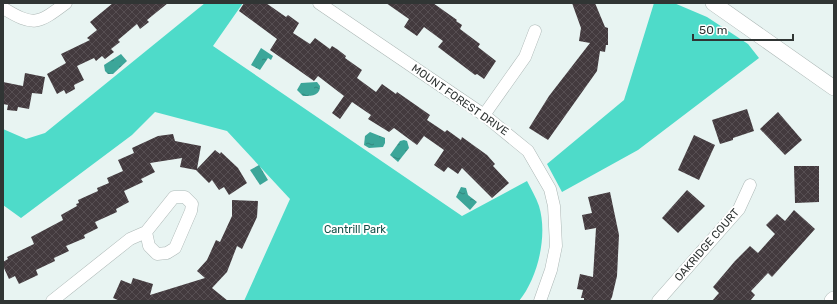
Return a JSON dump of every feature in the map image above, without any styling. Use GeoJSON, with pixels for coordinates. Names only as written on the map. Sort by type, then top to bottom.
{"type":"FeatureCollection","features":[{"type":"Feature","properties":{"kind":"street"},"geometry":{"type":"LineString","coordinates":[[3,8],[27,21],[41,20],[52,14],[66,3]]}},
{"type":"Feature","properties":{"kind":"street","name":"MOUNT FOREST DRIVE"},"geometry":{"type":"LineString","coordinates":[[319,3],[484,115],[528,151],[550,189],[554,206],[556,246],[551,270],[540,301]]}},
{"type":"Feature","properties":{"kind":"street"},"geometry":{"type":"LineString","coordinates":[[713,3],[834,88]]}},
{"type":"Feature","properties":{"kind":"street"},"geometry":{"type":"LineString","coordinates":[[484,115],[525,57],[535,31]]}},
{"type":"Feature","properties":{"kind":"street","name":"OAKRIDGE COURT"},"geometry":{"type":"LineString","coordinates":[[658,301],[739,209],[750,185]]}},
{"type":"Feature","properties":{"kind":"street"},"geometry":{"type":"LineString","coordinates":[[52,301],[130,239],[146,232],[174,197],[185,197],[192,204],[191,211],[175,248],[167,254],[157,254],[149,246],[146,232]]}},
{"type":"Feature","properties":{"kind":"green space","name":"Cantrill Park"},"geometry":{"type":"Polygon","coordinates":[[[205,3],[243,3],[213,46],[462,216],[527,181],[535,196],[542,217],[542,243],[540,256],[531,281],[526,292],[519,301],[244,301],[290,199],[227,131],[155,112],[132,135],[21,218],[3,205],[3,129],[26,139],[45,133],[205,3]]]}},
{"type":"Feature","properties":{"kind":"green space"},"geometry":{"type":"Polygon","coordinates":[[[654,3],[674,3],[707,17],[748,44],[759,58],[638,150],[562,192],[547,164],[624,100],[654,3]]]}},
{"type":"Feature","properties":{"kind":"water"},"geometry":{"type":"Polygon","coordinates":[[[261,48],[273,56],[271,60],[268,58],[260,70],[251,65],[261,48]]]}},
{"type":"Feature","properties":{"kind":"water"},"geometry":{"type":"Polygon","coordinates":[[[121,54],[127,61],[113,74],[108,74],[105,71],[104,65],[121,54]]]}},
{"type":"Feature","properties":{"kind":"water"},"geometry":{"type":"Polygon","coordinates":[[[317,82],[320,89],[317,94],[303,96],[297,90],[301,83],[317,82]]]}},
{"type":"Feature","properties":{"kind":"water"},"geometry":{"type":"Polygon","coordinates":[[[370,132],[385,138],[383,147],[369,148],[364,145],[365,136],[370,132]]]}},
{"type":"Feature","properties":{"kind":"water"},"geometry":{"type":"Polygon","coordinates":[[[400,141],[407,141],[409,148],[398,162],[390,155],[400,141]]]}},
{"type":"Feature","properties":{"kind":"water"},"geometry":{"type":"Polygon","coordinates":[[[259,165],[268,180],[260,185],[250,170],[259,165]]]}},
{"type":"Feature","properties":{"kind":"water"},"geometry":{"type":"Polygon","coordinates":[[[461,187],[466,188],[468,195],[477,202],[470,210],[456,197],[461,187]]]}},
{"type":"Feature","properties":{"kind":"building"},"geometry":{"type":"Polygon","coordinates":[[[113,3],[168,3],[147,20],[149,22],[140,29],[137,24],[118,40],[120,42],[111,49],[114,52],[105,59],[102,56],[96,61],[94,58],[77,66],[84,80],[74,85],[75,89],[66,94],[64,90],[57,94],[47,74],[66,63],[61,54],[90,40],[87,38],[97,30],[90,22],[113,3]]]}},
{"type":"Feature","properties":{"kind":"building"},"geometry":{"type":"Polygon","coordinates":[[[244,3],[266,3],[286,17],[288,15],[299,23],[293,33],[310,44],[315,38],[330,49],[332,46],[337,49],[346,56],[345,58],[362,70],[357,78],[376,92],[382,84],[396,94],[397,92],[430,115],[427,120],[445,132],[447,130],[461,140],[462,137],[487,155],[495,164],[493,166],[509,183],[492,198],[462,168],[458,174],[448,167],[444,172],[434,165],[444,150],[424,136],[417,145],[394,128],[389,132],[368,119],[371,115],[352,102],[340,119],[332,113],[344,96],[318,76],[314,81],[270,50],[277,39],[239,11],[244,3]]]}},
{"type":"Feature","properties":{"kind":"building"},"geometry":{"type":"Polygon","coordinates":[[[386,3],[433,3],[457,20],[456,21],[462,25],[460,29],[480,44],[478,47],[496,61],[484,79],[477,74],[475,75],[438,47],[443,41],[424,27],[417,36],[404,27],[409,19],[386,3]]]}},
{"type":"Feature","properties":{"kind":"building"},"geometry":{"type":"Polygon","coordinates":[[[572,3],[595,3],[605,27],[608,28],[608,45],[606,45],[605,52],[600,51],[597,71],[548,140],[529,128],[549,96],[590,43],[579,41],[581,28],[572,3]]]}},
{"type":"Feature","properties":{"kind":"building"},"geometry":{"type":"Polygon","coordinates":[[[25,73],[45,77],[42,94],[32,93],[29,109],[18,107],[17,111],[7,110],[8,105],[3,104],[3,82],[23,86],[25,73]]]}},
{"type":"Feature","properties":{"kind":"building"},"geometry":{"type":"Polygon","coordinates":[[[747,109],[754,131],[720,144],[712,120],[747,109]]]}},
{"type":"Feature","properties":{"kind":"building"},"geometry":{"type":"Polygon","coordinates":[[[778,112],[802,140],[785,155],[760,129],[778,112]]]}},
{"type":"Feature","properties":{"kind":"building"},"geometry":{"type":"Polygon","coordinates":[[[173,134],[175,141],[201,146],[197,169],[215,150],[220,154],[221,152],[238,168],[247,183],[229,195],[224,187],[219,190],[212,180],[209,183],[196,170],[180,167],[182,158],[150,163],[155,172],[141,179],[143,182],[124,191],[129,202],[116,209],[117,212],[95,222],[98,228],[84,235],[85,238],[66,246],[69,251],[54,258],[55,261],[36,270],[38,275],[19,284],[15,276],[9,279],[3,266],[3,262],[8,259],[7,257],[34,244],[31,237],[63,220],[61,215],[77,206],[76,204],[79,203],[78,200],[98,191],[97,188],[109,183],[107,178],[123,171],[118,160],[134,153],[132,148],[158,136],[173,134]]]}},
{"type":"Feature","properties":{"kind":"building"},"geometry":{"type":"Polygon","coordinates":[[[694,135],[715,145],[699,180],[678,170],[694,135]]]}},
{"type":"Feature","properties":{"kind":"building"},"geometry":{"type":"Polygon","coordinates":[[[794,166],[819,166],[819,202],[795,203],[794,166]]]}},
{"type":"Feature","properties":{"kind":"building"},"geometry":{"type":"Polygon","coordinates":[[[687,190],[705,206],[678,233],[662,218],[687,190]]]}},
{"type":"Feature","properties":{"kind":"building"},"geometry":{"type":"Polygon","coordinates":[[[610,192],[619,235],[617,276],[612,297],[610,301],[584,301],[584,298],[581,298],[583,290],[577,289],[580,274],[593,277],[596,228],[585,230],[582,215],[592,213],[588,197],[610,192]]]}},
{"type":"Feature","properties":{"kind":"building"},"geometry":{"type":"Polygon","coordinates":[[[232,200],[258,201],[257,217],[242,249],[237,246],[227,272],[212,288],[228,301],[120,301],[113,298],[121,280],[131,284],[133,278],[153,284],[150,295],[205,278],[197,271],[207,260],[216,240],[220,242],[232,216],[232,200]]]}},
{"type":"Feature","properties":{"kind":"building"},"geometry":{"type":"Polygon","coordinates":[[[794,210],[815,229],[772,277],[768,273],[751,291],[755,295],[750,301],[712,301],[719,293],[713,287],[735,261],[750,246],[758,253],[775,234],[766,225],[777,214],[785,221],[794,210]]]}}]}
